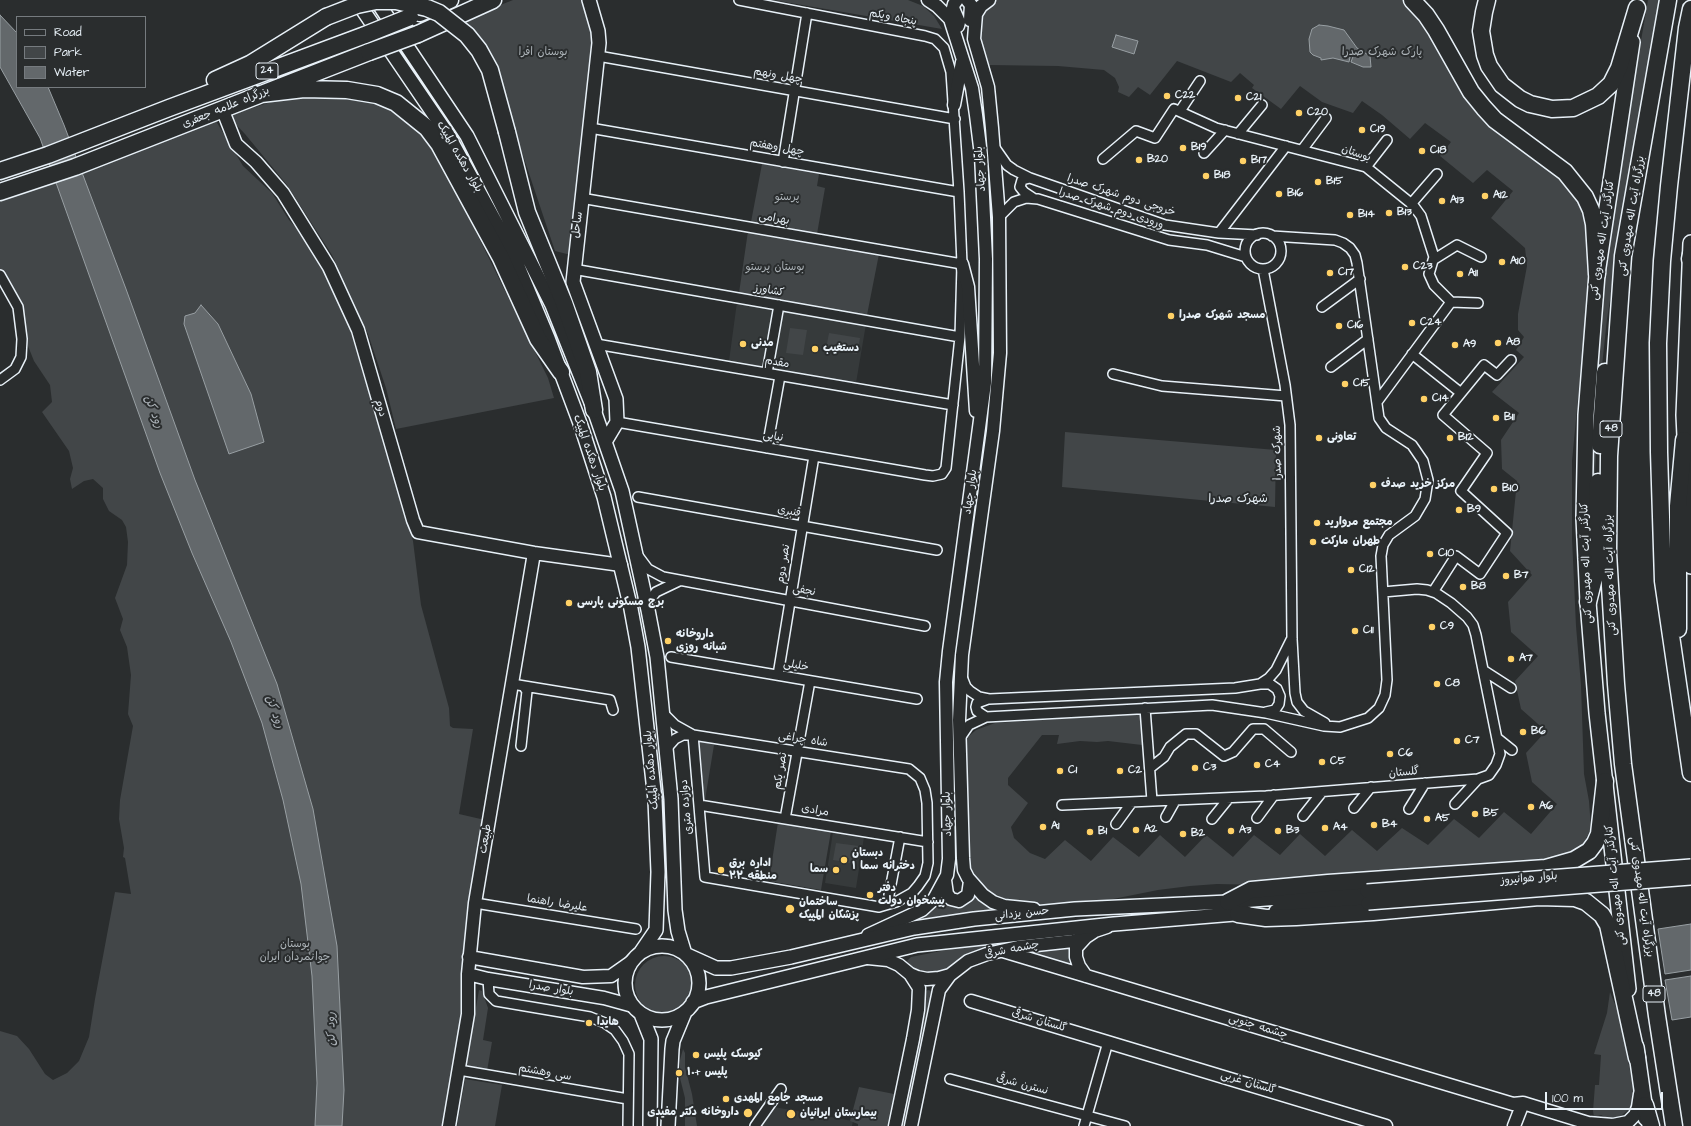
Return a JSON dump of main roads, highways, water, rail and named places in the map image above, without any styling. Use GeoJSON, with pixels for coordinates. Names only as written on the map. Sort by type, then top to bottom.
{"type":"FeatureCollection","features":[{"type":"Feature","properties":{"kind":"highway"},"geometry":{"type":"LineString","coordinates":[[169,108],[203,86],[250,64],[326,17],[357,5],[376,0],[396,0],[427,8],[439,13],[467,35],[479,50],[490,70],[527,212],[564,303],[588,372],[594,410]]}},
{"type":"Feature","properties":{"kind":"highway","name":"بزرگراه علامه جعفری"},"geometry":{"type":"LineString","coordinates":[[0,171],[48,155],[365,35],[450,0]]}},
{"type":"Feature","properties":{"kind":"highway","name":"بزرگراه علامه جعفری"},"geometry":{"type":"LineString","coordinates":[[0,192],[75,167],[172,130],[368,52],[418,34],[493,0]]}},
{"type":"Feature","properties":{"kind":"highway"},"geometry":{"type":"LineString","coordinates":[[1412,0],[1426,15],[1471,92],[1484,108],[1495,120],[1565,172],[1585,197],[1591,210],[1594,224],[1597,274]]}},
{"type":"Feature","properties":{"kind":"highway"},"geometry":{"type":"LineString","coordinates":[[1487,0],[1481,31],[1485,55],[1489,66],[1502,85],[1515,96],[1530,104],[1552,109],[1573,108],[1598,96],[1611,84],[1624,55],[1638,4]]}},
{"type":"Feature","properties":{"kind":"highway","name":"بزرگراه آیت اله مهدوی کنی"},"geometry":{"type":"LineString","coordinates":[[1668,0],[1624,256],[1609,456],[1608,561],[1623,764],[1656,1016],[1674,1126]]}},
{"type":"Feature","properties":{"kind":"highway"},"geometry":{"type":"LineString","coordinates":[[1691,9],[1687,28],[1662,260],[1658,343],[1659,452],[1664,581],[1691,773]]}},
{"type":"Feature","properties":{"kind":"highway"},"geometry":{"type":"LineString","coordinates":[[261,94],[304,89],[347,90],[377,95],[396,103],[427,128],[439,144],[501,258],[538,339],[561,372]]}},
{"type":"Feature","properties":{"kind":"highway"},"geometry":{"type":"LineString","coordinates":[[1588,602],[1596,570],[1601,413],[1608,341],[1624,256]]}},
{"type":"Feature","properties":{"kind":"highway"},"geometry":{"type":"LineString","coordinates":[[1676,663],[1679,609],[1678,506],[1684,440]]}},
{"type":"Feature","properties":{"kind":"highway"},"geometry":{"type":"LineString","coordinates":[[1546,868],[1578,858],[1593,847],[1601,828],[1605,781]]}},
{"type":"Feature","properties":{"kind":"highway"},"geometry":{"type":"LineString","coordinates":[[1546,868],[1567,868],[1575,870],[1582,877],[1582,888],[1573,893],[1539,897],[1381,912],[1296,917],[1266,918],[1233,908],[1251,890],[1546,868]]}},
{"type":"Feature","properties":{"kind":"highway"},"geometry":{"type":"LineString","coordinates":[[1539,897],[1575,898],[1586,902],[1602,915],[1608,926],[1614,945],[1637,1058]]}},
{"type":"Feature","properties":{"kind":"highway"},"geometry":{"type":"LineString","coordinates":[[1645,1105],[1651,1126]]}},
{"type":"Feature","properties":{"kind":"main road","name":"بلوار دهکده المپیک"},"geometry":{"type":"LineString","coordinates":[[356,0],[452,142],[512,252],[561,372],[581,426],[604,497],[621,565],[638,647],[655,800],[658,872],[656,930],[641,952]]}},
{"type":"Feature","properties":{"kind":"main road","name":"بلوار دهکده المپیک"},"geometry":{"type":"LineString","coordinates":[[376,0],[467,136],[552,305],[594,410],[622,491],[657,657],[664,714],[671,799],[675,910],[678,931],[685,954]]}},
{"type":"Feature","properties":{"kind":"main road","name":"ساحل"},"geometry":{"type":"LineString","coordinates":[[589,0],[598,31],[598,56],[573,269],[573,282],[616,399],[617,422],[605,442]]}},
{"type":"Feature","properties":{"kind":"main road","name":"کنارگذر آیت اله مهدوی کنی"},"geometry":{"type":"LineString","coordinates":[[1638,4],[1597,274],[1589,357],[1584,518],[1588,602],[1596,705],[1637,1058],[1647,1126]]}},
{"type":"Feature","properties":{"kind":"main road"},"geometry":{"type":"LineString","coordinates":[[1691,252],[1684,416],[1691,566]]}},
{"type":"Feature","properties":{"kind":"main road"},"geometry":{"type":"LineString","coordinates":[[1688,498],[1691,513]]}},
{"type":"Feature","properties":{"kind":"main road","name":"بلوار هوانیروز"},"geometry":{"type":"LineString","coordinates":[[1367,897],[1691,866]]}},
{"type":"Feature","properties":{"kind":"main road","name":"بلوار هوانیروز"},"geometry":{"type":"LineString","coordinates":[[1367,897],[1691,878]]}},
{"type":"Feature","properties":{"kind":"main road","name":"حسن یزدانی"},"geometry":{"type":"LineString","coordinates":[[689,1007],[706,997],[917,945],[1114,924],[1233,908],[1367,897]]}},
{"type":"Feature","properties":{"kind":"main road","name":"حسن یزدانی"},"geometry":{"type":"LineString","coordinates":[[685,954],[716,968],[731,968],[791,957],[925,926],[974,919],[1075,909],[1233,908]]}},
{"type":"Feature","properties":{"kind":"main road"},"geometry":{"type":"LineString","coordinates":[[650,1126],[651,1039],[637,1010],[627,996],[625,984],[626,973],[631,962],[641,952],[652,947],[663,946],[675,948],[685,954],[697,971],[699,982],[698,993],[689,1007],[673,1041],[670,1069],[668,1126]]}},
{"type":"Feature","properties":{"kind":"main road"},"geometry":{"type":"LineString","coordinates":[[637,1010],[652,1019],[664,1020],[675,1018],[689,1007]]}},
{"type":"Feature","properties":{"kind":"water","name":"رود کن"},"geometry":{"type":"Polygon","coordinates":[[[0,15],[16,32],[16,88],[48,88],[64,125],[126,289],[195,480],[277,684],[313,809],[337,946],[344,1090],[342,1126],[315,1126],[317,1083],[312,976],[301,884],[283,800],[262,723],[231,642],[192,553],[160,473],[40,138],[0,67],[0,15]]]}},
{"type":"Feature","properties":{"kind":"water"},"geometry":{"type":"Polygon","coordinates":[[[1319,25],[1344,30],[1357,48],[1370,56],[1371,67],[1363,67],[1351,62],[1354,54],[1352,52],[1349,54],[1349,62],[1333,58],[1321,60],[1321,58],[1313,55],[1310,52],[1309,39],[1312,29],[1319,25]]]}},
{"type":"Feature","properties":{"kind":"water"},"geometry":{"type":"Polygon","coordinates":[[[1116,35],[1138,41],[1134,54],[1112,47],[1116,35]]]}},
{"type":"Feature","properties":{"kind":"water"},"geometry":{"type":"Polygon","coordinates":[[[201,305],[218,324],[251,394],[264,442],[229,454],[184,324],[185,316],[195,313],[201,305]]]}},
{"type":"Feature","properties":{"kind":"water"},"geometry":{"type":"Polygon","coordinates":[[[1691,924],[1691,970],[1665,974],[1658,929],[1691,924]]]}},
{"type":"Feature","properties":{"kind":"water"},"geometry":{"type":"Polygon","coordinates":[[[1691,976],[1691,1017],[1672,1020],[1665,980],[1691,976]]]}},
{"type":"Feature","properties":{"kind":"place","name":"C22"},"geometry":{"type":"Point","coordinates":[1167,96]}},
{"type":"Feature","properties":{"kind":"place","name":"C21"},"geometry":{"type":"Point","coordinates":[1238,98]}},
{"type":"Feature","properties":{"kind":"place","name":"C20"},"geometry":{"type":"Point","coordinates":[1299,113]}},
{"type":"Feature","properties":{"kind":"place","name":"C19"},"geometry":{"type":"Point","coordinates":[1362,130]}},
{"type":"Feature","properties":{"kind":"place","name":"B19"},"geometry":{"type":"Point","coordinates":[1183,148]}},
{"type":"Feature","properties":{"kind":"place","name":"C18"},"geometry":{"type":"Point","coordinates":[1422,151]}},
{"type":"Feature","properties":{"kind":"place","name":"B20"},"geometry":{"type":"Point","coordinates":[1139,160]}},
{"type":"Feature","properties":{"kind":"place","name":"B17"},"geometry":{"type":"Point","coordinates":[1243,161]}},
{"type":"Feature","properties":{"kind":"place","name":"B18"},"geometry":{"type":"Point","coordinates":[1206,176]}},
{"type":"Feature","properties":{"kind":"place","name":"B15"},"geometry":{"type":"Point","coordinates":[1318,182]}},
{"type":"Feature","properties":{"kind":"place","name":"B16"},"geometry":{"type":"Point","coordinates":[1279,194]}},
{"type":"Feature","properties":{"kind":"place","name":"A12"},"geometry":{"type":"Point","coordinates":[1485,196]}},
{"type":"Feature","properties":{"kind":"place","name":"A13"},"geometry":{"type":"Point","coordinates":[1442,201]}},
{"type":"Feature","properties":{"kind":"place","name":"B13"},"geometry":{"type":"Point","coordinates":[1389,213]}},
{"type":"Feature","properties":{"kind":"place","name":"B14"},"geometry":{"type":"Point","coordinates":[1350,215]}},
{"type":"Feature","properties":{"kind":"place","name":"A10"},"geometry":{"type":"Point","coordinates":[1502,262]}},
{"type":"Feature","properties":{"kind":"place","name":"C23"},"geometry":{"type":"Point","coordinates":[1405,267]}},
{"type":"Feature","properties":{"kind":"place","name":"C17"},"geometry":{"type":"Point","coordinates":[1330,273]}},
{"type":"Feature","properties":{"kind":"place","name":"A11"},"geometry":{"type":"Point","coordinates":[1460,274]}},
{"type":"Feature","properties":{"kind":"place","name":"مسجد شهرک صدرا"},"geometry":{"type":"Point","coordinates":[1171,316]}},
{"type":"Feature","properties":{"kind":"place","name":"C24"},"geometry":{"type":"Point","coordinates":[1412,323]}},
{"type":"Feature","properties":{"kind":"place","name":"C16"},"geometry":{"type":"Point","coordinates":[1339,326]}},
{"type":"Feature","properties":{"kind":"place","name":"A8"},"geometry":{"type":"Point","coordinates":[1498,343]}},
{"type":"Feature","properties":{"kind":"place","name":"مدنی"},"geometry":{"type":"Point","coordinates":[743,344]}},
{"type":"Feature","properties":{"kind":"place","name":"A9"},"geometry":{"type":"Point","coordinates":[1455,345]}},
{"type":"Feature","properties":{"kind":"place","name":"دستغیب"},"geometry":{"type":"Point","coordinates":[815,349]}},
{"type":"Feature","properties":{"kind":"place","name":"C15"},"geometry":{"type":"Point","coordinates":[1345,384]}},
{"type":"Feature","properties":{"kind":"place","name":"C14"},"geometry":{"type":"Point","coordinates":[1424,399]}},
{"type":"Feature","properties":{"kind":"place","name":"B11"},"geometry":{"type":"Point","coordinates":[1496,418]}},
{"type":"Feature","properties":{"kind":"place","name":"تعاونی"},"geometry":{"type":"Point","coordinates":[1319,438]}},
{"type":"Feature","properties":{"kind":"place","name":"B12"},"geometry":{"type":"Point","coordinates":[1450,438]}},
{"type":"Feature","properties":{"kind":"place","name":"مرکز خرید صدف"},"geometry":{"type":"Point","coordinates":[1373,485]}},
{"type":"Feature","properties":{"kind":"place","name":"B10"},"geometry":{"type":"Point","coordinates":[1494,489]}},
{"type":"Feature","properties":{"kind":"place","name":"B9"},"geometry":{"type":"Point","coordinates":[1459,510]}},
{"type":"Feature","properties":{"kind":"place","name":"مجتمع مروارید"},"geometry":{"type":"Point","coordinates":[1317,523]}},
{"type":"Feature","properties":{"kind":"place","name":"طهران مارکت"},"geometry":{"type":"Point","coordinates":[1313,542]}},
{"type":"Feature","properties":{"kind":"place","name":"C10"},"geometry":{"type":"Point","coordinates":[1430,554]}},
{"type":"Feature","properties":{"kind":"place","name":"C12"},"geometry":{"type":"Point","coordinates":[1351,570]}},
{"type":"Feature","properties":{"kind":"place","name":"B7"},"geometry":{"type":"Point","coordinates":[1506,576]}},
{"type":"Feature","properties":{"kind":"place","name":"B8"},"geometry":{"type":"Point","coordinates":[1463,587]}},
{"type":"Feature","properties":{"kind":"place","name":"برج مسکونی پارسی"},"geometry":{"type":"Point","coordinates":[569,603]}},
{"type":"Feature","properties":{"kind":"place","name":"C9"},"geometry":{"type":"Point","coordinates":[1432,627]}},
{"type":"Feature","properties":{"kind":"place","name":"C11"},"geometry":{"type":"Point","coordinates":[1355,631]}},
{"type":"Feature","properties":{"kind":"place","name":"داروخانه شبانه روزی"},"geometry":{"type":"Point","coordinates":[668,641]}},
{"type":"Feature","properties":{"kind":"place","name":"A7"},"geometry":{"type":"Point","coordinates":[1511,659]}},
{"type":"Feature","properties":{"kind":"place","name":"C8"},"geometry":{"type":"Point","coordinates":[1437,684]}},
{"type":"Feature","properties":{"kind":"place","name":"B6"},"geometry":{"type":"Point","coordinates":[1523,732]}},
{"type":"Feature","properties":{"kind":"place","name":"C7"},"geometry":{"type":"Point","coordinates":[1457,741]}},
{"type":"Feature","properties":{"kind":"place","name":"C6"},"geometry":{"type":"Point","coordinates":[1390,754]}},
{"type":"Feature","properties":{"kind":"place","name":"C5"},"geometry":{"type":"Point","coordinates":[1322,762]}},
{"type":"Feature","properties":{"kind":"place","name":"C4"},"geometry":{"type":"Point","coordinates":[1257,765]}},
{"type":"Feature","properties":{"kind":"place","name":"C3"},"geometry":{"type":"Point","coordinates":[1195,768]}},
{"type":"Feature","properties":{"kind":"place","name":"C1"},"geometry":{"type":"Point","coordinates":[1060,771]}},
{"type":"Feature","properties":{"kind":"place","name":"C2"},"geometry":{"type":"Point","coordinates":[1120,771]}},
{"type":"Feature","properties":{"kind":"place","name":"A6"},"geometry":{"type":"Point","coordinates":[1531,807]}},
{"type":"Feature","properties":{"kind":"place","name":"B5"},"geometry":{"type":"Point","coordinates":[1475,814]}},
{"type":"Feature","properties":{"kind":"place","name":"A5"},"geometry":{"type":"Point","coordinates":[1427,819]}},
{"type":"Feature","properties":{"kind":"place","name":"B4"},"geometry":{"type":"Point","coordinates":[1374,825]}},
{"type":"Feature","properties":{"kind":"place","name":"A1"},"geometry":{"type":"Point","coordinates":[1043,827]}},
{"type":"Feature","properties":{"kind":"place","name":"A4"},"geometry":{"type":"Point","coordinates":[1325,828]}},
{"type":"Feature","properties":{"kind":"place","name":"A2"},"geometry":{"type":"Point","coordinates":[1136,830]}},
{"type":"Feature","properties":{"kind":"place","name":"A3"},"geometry":{"type":"Point","coordinates":[1231,831]}},
{"type":"Feature","properties":{"kind":"place","name":"B3"},"geometry":{"type":"Point","coordinates":[1278,831]}},
{"type":"Feature","properties":{"kind":"place","name":"B1"},"geometry":{"type":"Point","coordinates":[1090,832]}},
{"type":"Feature","properties":{"kind":"place","name":"B2"},"geometry":{"type":"Point","coordinates":[1183,834]}},
{"type":"Feature","properties":{"kind":"place","name":"دبستان دخترانه سما ۱"},"geometry":{"type":"Point","coordinates":[844,860]}},
{"type":"Feature","properties":{"kind":"place","name":"اداره برق منطقه ۲۲"},"geometry":{"type":"Point","coordinates":[721,870]}},
{"type":"Feature","properties":{"kind":"place","name":"سما"},"geometry":{"type":"Point","coordinates":[836,870]}},
{"type":"Feature","properties":{"kind":"place","name":"دفتر پیشخوان دولت"},"geometry":{"type":"Point","coordinates":[870,895]}},
{"type":"Feature","properties":{"kind":"place","name":"ساختمان پزشکان المپیک"},"geometry":{"type":"Point","coordinates":[790,909]}},
{"type":"Feature","properties":{"kind":"place","name":"هایدا"},"geometry":{"type":"Point","coordinates":[589,1023]}},
{"type":"Feature","properties":{"kind":"place","name":"کیوسک پلیس"},"geometry":{"type":"Point","coordinates":[696,1055]}},
{"type":"Feature","properties":{"kind":"place","name":"پلیس +۱۰"},"geometry":{"type":"Point","coordinates":[679,1073]}},
{"type":"Feature","properties":{"kind":"place","name":"مسجد جامع المهدی"},"geometry":{"type":"Point","coordinates":[726,1099]}},
{"type":"Feature","properties":{"kind":"place","name":"داروخانه دکتر مفیدی"},"geometry":{"type":"Point","coordinates":[748,1113]}},
{"type":"Feature","properties":{"kind":"place","name":"بیمارستان ایرانیان"},"geometry":{"type":"Point","coordinates":[791,1114]}},
{"type":"Feature","properties":{"kind":"district","name":"شهرک صدرا"},"geometry":{"type":"Point","coordinates":[1238,499]}},
{"type":"Feature","properties":{"kind":"park label","name":"بوستان افرا"},"geometry":{"type":"Point","coordinates":[543,53]}},
{"type":"Feature","properties":{"kind":"park label","name":"پارک شهرک صدرا"},"geometry":{"type":"Point","coordinates":[1382,53]}},
{"type":"Feature","properties":{"kind":"park label","name":"پرستو"},"geometry":{"type":"Point","coordinates":[787,198]}},
{"type":"Feature","properties":{"kind":"park label","name":"بوستان پرستو"},"geometry":{"type":"Point","coordinates":[775,268]}},
{"type":"Feature","properties":{"kind":"park label","name":"بوستان جوانمردان ایران"},"geometry":{"type":"Point","coordinates":[295,951]}}]}
